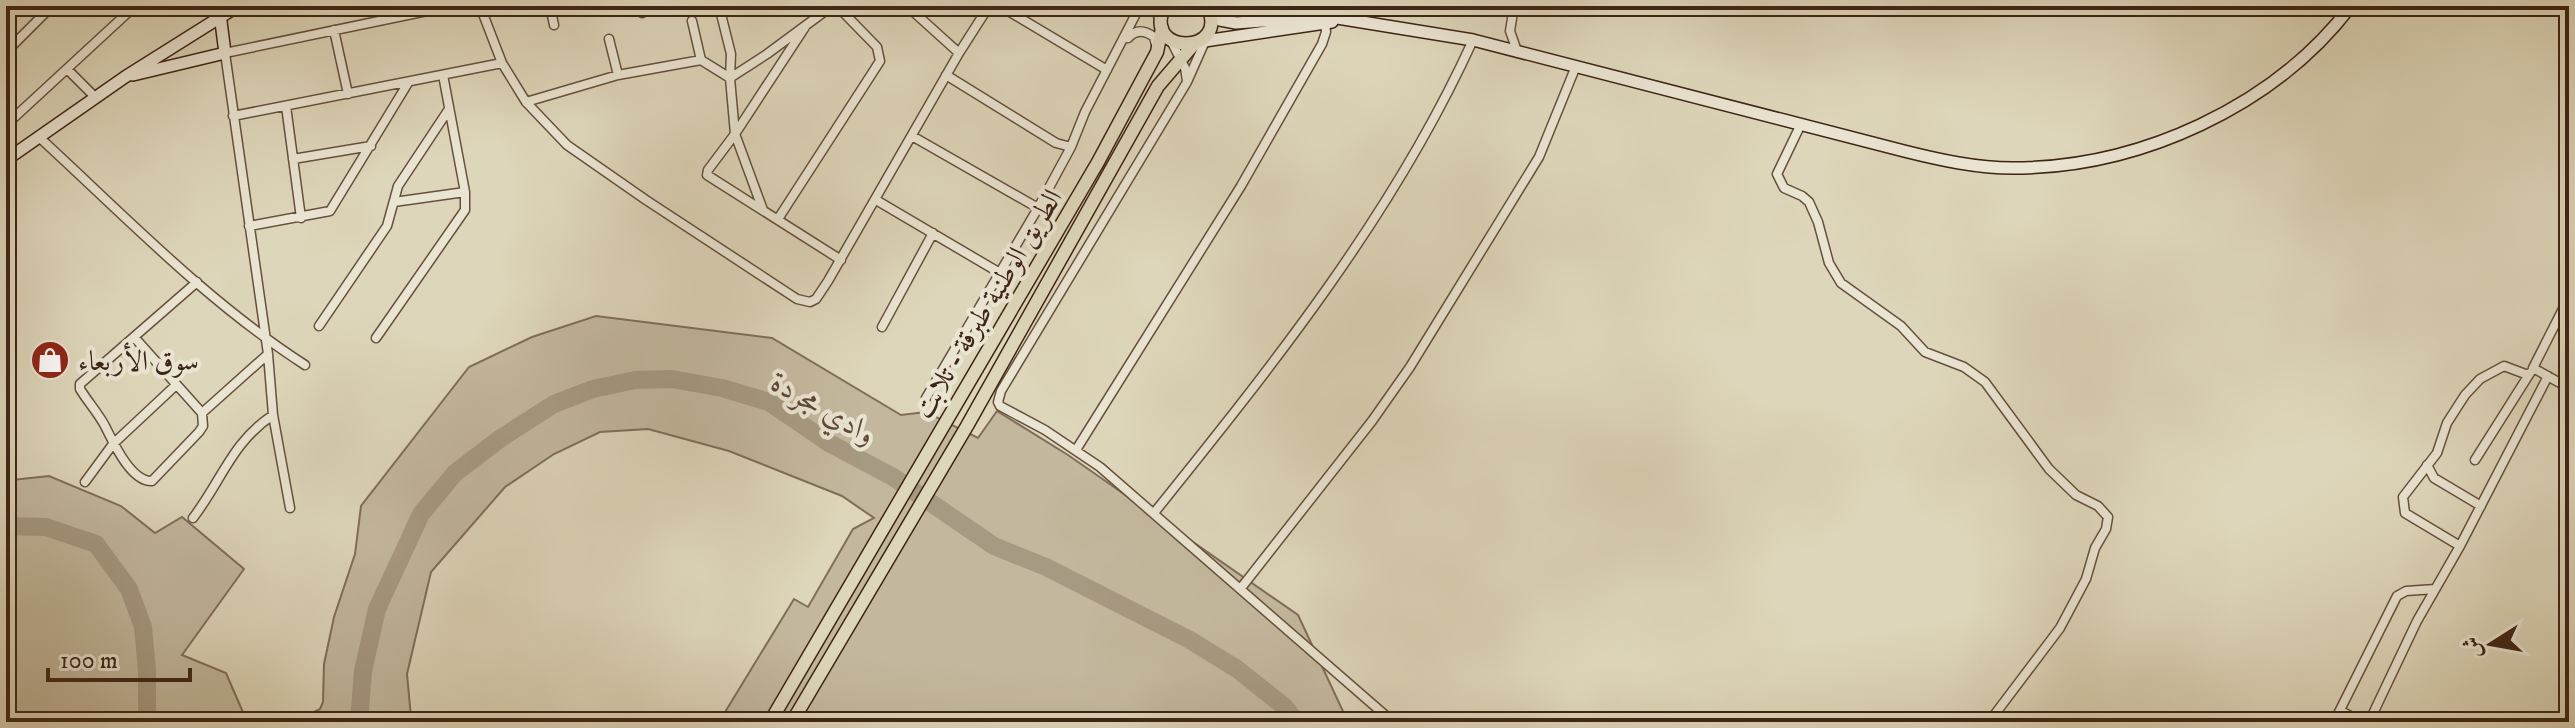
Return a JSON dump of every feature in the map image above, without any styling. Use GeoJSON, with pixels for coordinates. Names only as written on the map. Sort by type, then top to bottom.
{"type":"FeatureCollection","features":[{"type":"Feature","properties":{"kind":"main road","name":"الطريق الوطنية طبرقة - تلابت"},"geometry":{"type":"LineString","coordinates":[[770,722],[1031,279],[1157,52],[1165,29],[1165,6]]}},
{"type":"Feature","properties":{"kind":"main road"},"geometry":{"type":"LineString","coordinates":[[1165,29],[1177,43],[1201,40],[1210,9]]}},
{"type":"Feature","properties":{"kind":"main road","name":"الطريق الوطنية طبرقة - تلابت"},"geometry":{"type":"LineString","coordinates":[[792,722],[967,426],[1158,86],[1201,40]]}},
{"type":"Feature","properties":{"kind":"street"},"geometry":{"type":"LineString","coordinates":[[6,52],[52,6]]}},
{"type":"Feature","properties":{"kind":"street"},"geometry":{"type":"LineString","coordinates":[[6,125],[135,6]]}},
{"type":"Feature","properties":{"kind":"street"},"geometry":{"type":"LineString","coordinates":[[6,142],[11,157],[220,11],[238,6]]}},
{"type":"Feature","properties":{"kind":"street"},"geometry":{"type":"LineString","coordinates":[[125,77],[451,6]]}},
{"type":"Feature","properties":{"kind":"street"},"geometry":{"type":"LineString","coordinates":[[480,6],[502,63],[526,102],[567,145],[797,299],[810,302],[816,299],[841,260],[946,75],[989,6]]}},
{"type":"Feature","properties":{"kind":"street"},"geometry":{"type":"LineString","coordinates":[[550,6],[554,25]]}},
{"type":"Feature","properties":{"kind":"street"},"geometry":{"type":"LineString","coordinates":[[719,6],[729,44],[735,134],[763,211]]}},
{"type":"Feature","properties":{"kind":"street"},"geometry":{"type":"LineString","coordinates":[[730,78],[835,6],[877,47],[880,61],[778,219]]}},
{"type":"Feature","properties":{"kind":"street"},"geometry":{"type":"LineString","coordinates":[[907,6],[959,53]]}},
{"type":"Feature","properties":{"kind":"street"},"geometry":{"type":"LineString","coordinates":[[1000,6],[1107,70]]}},
{"type":"Feature","properties":{"kind":"street"},"geometry":{"type":"LineString","coordinates":[[926,398],[1038,208],[1140,6]]}},
{"type":"Feature","properties":{"kind":"street"},"geometry":{"type":"LineString","coordinates":[[1152,6],[1181,58],[1187,82]]}},
{"type":"Feature","properties":{"kind":"street"},"geometry":{"type":"LineString","coordinates":[[1514,6],[1510,31],[1517,51]]}},
{"type":"Feature","properties":{"kind":"street"},"geometry":{"type":"LineString","coordinates":[[1210,9],[1220,20],[1236,23],[1349,20],[1473,40],[1955,163],[1984,167],[2059,166],[2119,155],[2194,128],[2246,100],[2291,67],[2351,6]]}},
{"type":"Feature","properties":{"kind":"street"},"geometry":{"type":"LineString","coordinates":[[220,11],[268,354],[273,415],[290,508]]}},
{"type":"Feature","properties":{"kind":"street"},"geometry":{"type":"LineString","coordinates":[[1325,19],[1201,40],[1187,82],[998,400],[1000,406],[1076,450],[1154,513],[1393,722]]}},
{"type":"Feature","properties":{"kind":"street"},"geometry":{"type":"LineString","coordinates":[[1076,450],[1241,186],[1322,44],[1325,19]]}},
{"type":"Feature","properties":{"kind":"street"},"geometry":{"type":"LineString","coordinates":[[692,21],[701,60]]}},
{"type":"Feature","properties":{"kind":"street"},"geometry":{"type":"LineString","coordinates":[[805,27],[707,175],[841,260]]}},
{"type":"Feature","properties":{"kind":"street"},"geometry":{"type":"LineString","coordinates":[[334,30],[348,94]]}},
{"type":"Feature","properties":{"kind":"street"},"geometry":{"type":"LineString","coordinates":[[1122,44],[1135,32],[1145,32],[1155,39],[1157,52]]}},
{"type":"Feature","properties":{"kind":"street"},"geometry":{"type":"LineString","coordinates":[[609,39],[618,75]]}},
{"type":"Feature","properties":{"kind":"street"},"geometry":{"type":"LineString","coordinates":[[1154,513],[1302,324],[1371,224],[1444,104],[1473,40]]}},
{"type":"Feature","properties":{"kind":"street"},"geometry":{"type":"LineString","coordinates":[[526,102],[618,75],[701,60],[730,78]]}},
{"type":"Feature","properties":{"kind":"street"},"geometry":{"type":"LineString","coordinates":[[233,116],[502,63]]}},
{"type":"Feature","properties":{"kind":"street"},"geometry":{"type":"LineString","coordinates":[[1241,588],[1372,421],[1426,342],[1539,157],[1576,66]]}},
{"type":"Feature","properties":{"kind":"street"},"geometry":{"type":"LineString","coordinates":[[67,69],[95,97]]}},
{"type":"Feature","properties":{"kind":"street"},"geometry":{"type":"LineString","coordinates":[[376,338],[465,210],[465,192],[443,75]]}},
{"type":"Feature","properties":{"kind":"street"},"geometry":{"type":"LineString","coordinates":[[946,75],[1056,143],[1071,147]]}},
{"type":"Feature","properties":{"kind":"street"},"geometry":{"type":"LineString","coordinates":[[249,226],[330,211],[408,83]]}},
{"type":"Feature","properties":{"kind":"street"},"geometry":{"type":"LineString","coordinates":[[286,106],[301,218]]}},
{"type":"Feature","properties":{"kind":"street"},"geometry":{"type":"LineString","coordinates":[[319,326],[387,226],[398,186],[449,109]]}},
{"type":"Feature","properties":{"kind":"street"},"geometry":{"type":"LineString","coordinates":[[1801,124],[1777,171],[1778,179],[1784,188],[1809,202],[1829,263],[1841,283],[1906,329],[1925,352],[1964,367],[1985,382],[2049,469],[2076,495],[2098,506],[2108,517],[2086,579],[2060,628],[1989,722]]}},
{"type":"Feature","properties":{"kind":"street"},"geometry":{"type":"LineString","coordinates":[[912,136],[1038,208]]}},
{"type":"Feature","properties":{"kind":"street"},"geometry":{"type":"LineString","coordinates":[[40,138],[197,282],[266,340],[305,365]]}},
{"type":"Feature","properties":{"kind":"street"},"geometry":{"type":"LineString","coordinates":[[293,159],[371,146]]}},
{"type":"Feature","properties":{"kind":"street"},"geometry":{"type":"LineString","coordinates":[[394,202],[465,192]]}},
{"type":"Feature","properties":{"kind":"street"},"geometry":{"type":"LineString","coordinates":[[876,200],[1000,273]]}},
{"type":"Feature","properties":{"kind":"street"},"geometry":{"type":"LineString","coordinates":[[882,327],[933,233]]}},
{"type":"Feature","properties":{"kind":"street"},"geometry":{"type":"LineString","coordinates":[[134,337],[202,413],[203,426],[199,432],[149,482],[122,458],[80,389],[80,384],[197,282]]}},
{"type":"Feature","properties":{"kind":"street"},"geometry":{"type":"LineString","coordinates":[[2475,460],[2531,371],[2569,297]]}},
{"type":"Feature","properties":{"kind":"street"},"geometry":{"type":"LineString","coordinates":[[202,413],[268,354]]}},
{"type":"Feature","properties":{"kind":"street"},"geometry":{"type":"LineString","coordinates":[[2460,546],[2408,515],[2402,501],[2406,491],[2437,453],[2447,423],[2459,403],[2480,379],[2504,366],[2531,371],[2568,384]]}},
{"type":"Feature","properties":{"kind":"street"},"geometry":{"type":"LineString","coordinates":[[2369,722],[2435,589],[2548,376]]}},
{"type":"Feature","properties":{"kind":"street"},"geometry":{"type":"LineString","coordinates":[[85,482],[113,444],[175,386]]}},
{"type":"Feature","properties":{"kind":"street"},"geometry":{"type":"LineString","coordinates":[[193,518],[236,448],[252,430],[273,415]]}},
{"type":"Feature","properties":{"kind":"street"},"geometry":{"type":"LineString","coordinates":[[2427,465],[2434,478],[2481,506]]}},
{"type":"Feature","properties":{"kind":"street"},"geometry":{"type":"LineString","coordinates":[[2334,722],[2397,596],[2406,591],[2435,589]]}},
{"type":"Feature","properties":{"kind":"street"},"geometry":{"type":"LineString","coordinates":[[1375,707],[1378,722]]}},
{"type":"Feature","properties":{"kind":"street"},"geometry":{"type":"LineString","coordinates":[[2341,711],[2362,722]]}},
{"type":"Feature","properties":{"kind":"shaded area"},"geometry":{"type":"Polygon","coordinates":[[[596,316],[772,338],[901,415],[926,412],[978,438],[997,411],[1068,455],[1298,615],[1348,722],[719,722],[794,599],[808,607],[853,529],[874,518],[842,496],[729,451],[648,429],[600,432],[554,454],[505,487],[431,572],[407,674],[411,717],[405,722],[294,722],[320,709],[323,702],[324,664],[334,617],[355,554],[361,506],[469,367],[532,337],[596,316]]]}},
{"type":"Feature","properties":{"kind":"shaded area"},"geometry":{"type":"Polygon","coordinates":[[[6,473],[12,480],[49,476],[121,506],[155,533],[182,517],[244,569],[182,655],[226,673],[245,717],[252,722],[6,722],[6,473]]]}},
{"type":"Feature","properties":{"kind":"waterway","name":"وادي مجردة"},"geometry":{"type":"LineString","coordinates":[[359,722],[363,671],[377,609],[421,514],[455,473],[501,438],[554,404],[593,389],[635,380],[672,379],[722,388],[769,402],[829,443],[893,477],[994,546],[1046,567],[1190,640],[1237,669],[1285,707],[1296,722]]}},
{"type":"Feature","properties":{"kind":"waterway","name":"وادي مجردة"},"geometry":{"type":"LineString","coordinates":[[6,526],[46,527],[96,544],[129,589],[143,627],[147,722]]}},
{"type":"Feature","properties":{"kind":"place","name":"سوق الأربعاء"},"geometry":{"type":"Point","coordinates":[50,360]}}]}
